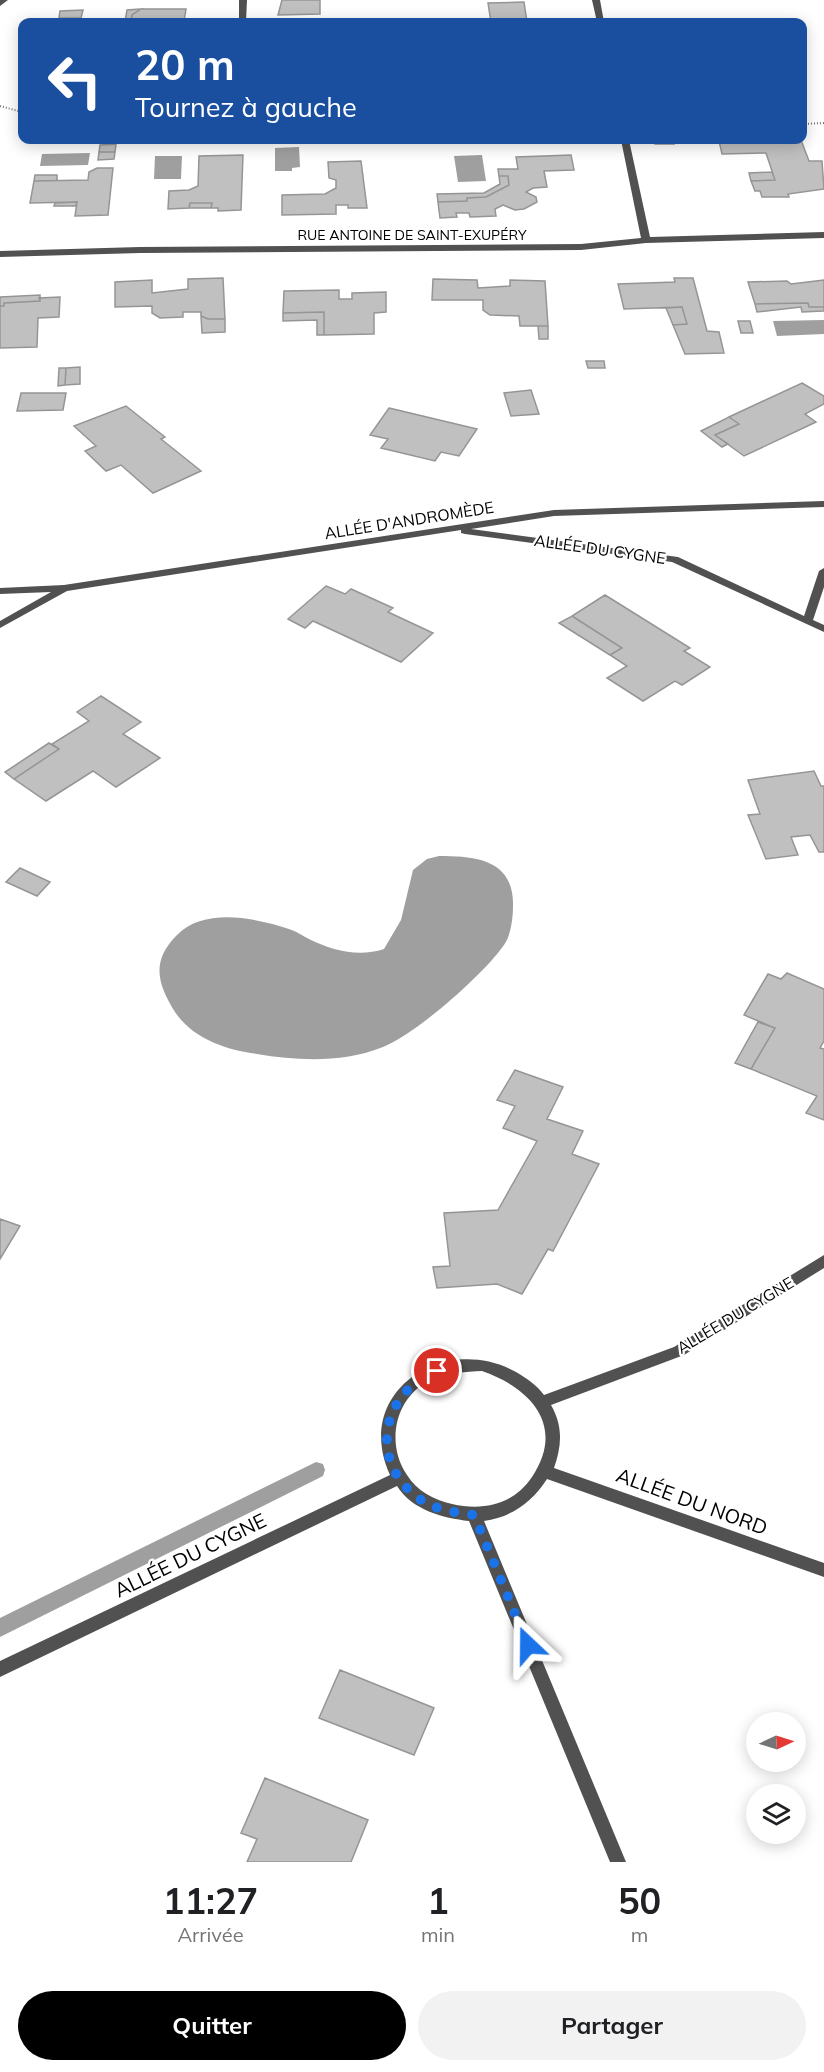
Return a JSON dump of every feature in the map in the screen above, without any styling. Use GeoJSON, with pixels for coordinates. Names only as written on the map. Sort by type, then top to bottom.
{"type":"FeatureCollection","features":[{"type":"Feature","properties":{"kind":"street"},"geometry":{"type":"LineString","coordinates":[[0,4],[4,0]]}},
{"type":"Feature","properties":{"kind":"street"},"geometry":{"type":"LineString","coordinates":[[243,0],[243,18]]}},
{"type":"Feature","properties":{"kind":"street"},"geometry":{"type":"LineString","coordinates":[[596,0],[600,18]]}},
{"type":"Feature","properties":{"kind":"street"},"geometry":{"type":"LineString","coordinates":[[626,144],[646,240]]}},
{"type":"Feature","properties":{"kind":"street","name":"RUE ANTOINE DE SAINT-EXUPÉRY"},"geometry":{"type":"LineString","coordinates":[[0,254],[140,250],[581,247],[646,240],[824,236]]}},
{"type":"Feature","properties":{"kind":"street","name":"ALLÉE D'ANDROMÈDE"},"geometry":{"type":"LineString","coordinates":[[0,591],[64,588],[554,513],[824,504]]}},
{"type":"Feature","properties":{"kind":"street","name":"ALLÉE DU CYGNE"},"geometry":{"type":"LineString","coordinates":[[452,529],[674,559],[824,628]]}},
{"type":"Feature","properties":{"kind":"street"},"geometry":{"type":"LineString","coordinates":[[808,621],[824,571]]}},
{"type":"Feature","properties":{"kind":"street"},"geometry":{"type":"LineString","coordinates":[[0,625],[64,588]]}},
{"type":"Feature","properties":{"kind":"street","name":"ALLÉE DU CYGNE"},"geometry":{"type":"LineString","coordinates":[[542,1402],[679,1351],[824,1261]]}},
{"type":"Feature","properties":{"kind":"street"},"geometry":{"type":"LineString","coordinates":[[482,1365],[496,1368],[522,1381],[542,1402],[550,1419],[555,1446],[547,1472],[520,1502],[502,1510],[474,1515],[440,1509],[417,1497],[399,1478],[388,1453],[387,1428],[394,1407],[410,1386],[423,1377],[451,1366],[482,1365]]}},
{"type":"Feature","properties":{"kind":"street","name":"ALLÉE DU NORD"},"geometry":{"type":"LineString","coordinates":[[547,1472],[824,1570]]}},
{"type":"Feature","properties":{"kind":"street","name":"ALLÉE DU CYGNE"},"geometry":{"type":"LineString","coordinates":[[0,1669],[399,1478]]}},
{"type":"Feature","properties":{"kind":"street"},"geometry":{"type":"LineString","coordinates":[[474,1515],[618,1862]]}},
{"type":"Feature","properties":{"kind":"path"},"geometry":{"type":"LineString","coordinates":[[0,106],[18,111]]}},
{"type":"Feature","properties":{"kind":"path"},"geometry":{"type":"LineString","coordinates":[[807,124],[824,123]]}},
{"type":"Feature","properties":{"kind":"shaded area"},"geometry":{"type":"Polygon","coordinates":[[[299,147],[300,167],[292,168],[292,171],[275,171],[275,148],[299,147]]]}},
{"type":"Feature","properties":{"kind":"shaded area"},"geometry":{"type":"Polygon","coordinates":[[[90,153],[88,165],[40,166],[42,154],[90,153]]]}},
{"type":"Feature","properties":{"kind":"shaded area"},"geometry":{"type":"Polygon","coordinates":[[[482,155],[486,181],[458,182],[454,156],[482,155]]]}},
{"type":"Feature","properties":{"kind":"shaded area"},"geometry":{"type":"Polygon","coordinates":[[[155,156],[182,156],[181,179],[154,179],[155,156]]]}},
{"type":"Feature","properties":{"kind":"shaded area"},"geometry":{"type":"Polygon","coordinates":[[[824,320],[824,334],[777,336],[773,321],[824,320]]]}},
{"type":"Feature","properties":{"kind":"shaded area"},"geometry":{"type":"Polygon","coordinates":[[[439,856],[467,857],[491,864],[500,870],[512,891],[511,926],[504,945],[466,987],[431,1017],[397,1040],[368,1052],[337,1058],[305,1059],[273,1056],[246,1052],[212,1042],[191,1029],[175,1012],[161,982],[160,963],[169,945],[188,926],[201,921],[231,917],[276,925],[346,952],[384,949],[401,920],[413,870],[427,859],[439,856]]]}},
{"type":"Feature","properties":{"kind":"building"},"geometry":{"type":"Polygon","coordinates":[[[282,0],[320,0],[320,14],[278,15],[282,0]]]}},
{"type":"Feature","properties":{"kind":"building"},"geometry":{"type":"Polygon","coordinates":[[[524,2],[526,18],[490,18],[488,3],[524,2]]]}},
{"type":"Feature","properties":{"kind":"building"},"geometry":{"type":"Polygon","coordinates":[[[141,9],[132,15],[132,18],[126,18],[127,10],[141,9]]]}},
{"type":"Feature","properties":{"kind":"building"},"geometry":{"type":"Polygon","coordinates":[[[141,9],[186,9],[184,18],[132,18],[132,15],[141,9]]]}},
{"type":"Feature","properties":{"kind":"building"},"geometry":{"type":"Polygon","coordinates":[[[83,10],[81,18],[59,18],[60,11],[83,10]]]}},
{"type":"Feature","properties":{"kind":"building"},"geometry":{"type":"Polygon","coordinates":[[[116,144],[115,152],[99,152],[100,145],[116,144]]]}},
{"type":"Feature","properties":{"kind":"building"},"geometry":{"type":"Polygon","coordinates":[[[720,144],[803,144],[809,161],[822,161],[824,189],[788,194],[789,197],[762,197],[760,191],[755,191],[751,181],[775,180],[766,153],[722,154],[720,144]]]}},
{"type":"Feature","properties":{"kind":"building"},"geometry":{"type":"Polygon","coordinates":[[[99,152],[115,152],[114,159],[98,160],[99,152]]]}},
{"type":"Feature","properties":{"kind":"building"},"geometry":{"type":"Polygon","coordinates":[[[243,155],[241,210],[218,211],[218,208],[211,208],[212,203],[190,203],[189,208],[168,209],[169,191],[189,190],[198,186],[199,156],[243,155]]]}},
{"type":"Feature","properties":{"kind":"building"},"geometry":{"type":"Polygon","coordinates":[[[571,155],[574,170],[544,171],[547,187],[533,188],[526,192],[536,197],[537,202],[524,209],[515,210],[503,205],[495,209],[496,216],[470,217],[469,213],[456,213],[457,217],[440,218],[438,202],[467,201],[467,198],[486,197],[509,185],[508,176],[499,176],[498,169],[518,169],[516,157],[571,155]]]}},
{"type":"Feature","properties":{"kind":"building"},"geometry":{"type":"Polygon","coordinates":[[[361,161],[367,208],[348,208],[348,205],[336,205],[336,214],[282,215],[282,195],[325,194],[336,188],[336,180],[329,178],[328,162],[361,161]]]}},
{"type":"Feature","properties":{"kind":"building"},"geometry":{"type":"Polygon","coordinates":[[[97,168],[113,168],[108,215],[75,216],[77,202],[30,203],[34,181],[88,180],[89,172],[97,168]]]}},
{"type":"Feature","properties":{"kind":"building"},"geometry":{"type":"Polygon","coordinates":[[[772,172],[775,180],[751,181],[749,173],[772,172]]]}},
{"type":"Feature","properties":{"kind":"building"},"geometry":{"type":"Polygon","coordinates":[[[35,175],[57,175],[57,181],[34,181],[35,175]]]}},
{"type":"Feature","properties":{"kind":"building"},"geometry":{"type":"Polygon","coordinates":[[[499,176],[508,176],[509,185],[486,197],[467,198],[467,201],[438,202],[437,194],[484,193],[500,184],[499,176]]]}},
{"type":"Feature","properties":{"kind":"building"},"geometry":{"type":"Polygon","coordinates":[[[77,202],[76,206],[54,206],[55,203],[77,202]]]}},
{"type":"Feature","properties":{"kind":"building"},"geometry":{"type":"Polygon","coordinates":[[[190,203],[212,203],[211,208],[189,208],[190,203]]]}},
{"type":"Feature","properties":{"kind":"building"},"geometry":{"type":"Polygon","coordinates":[[[223,278],[225,319],[208,319],[201,316],[201,312],[183,312],[183,317],[160,318],[152,313],[152,306],[115,307],[115,282],[152,280],[152,293],[188,289],[188,279],[223,278]]]}},
{"type":"Feature","properties":{"kind":"building"},"geometry":{"type":"Polygon","coordinates":[[[674,278],[693,278],[707,331],[719,332],[724,353],[685,354],[673,325],[687,324],[682,307],[624,309],[618,284],[675,282],[674,278]]]}},
{"type":"Feature","properties":{"kind":"building"},"geometry":{"type":"Polygon","coordinates":[[[433,279],[477,280],[478,288],[510,286],[510,280],[545,281],[548,326],[520,326],[519,316],[490,315],[483,310],[483,300],[432,300],[433,279]]]}},
{"type":"Feature","properties":{"kind":"building"},"geometry":{"type":"Polygon","coordinates":[[[824,280],[824,307],[809,307],[808,303],[755,304],[748,282],[787,281],[791,284],[824,280]]]}},
{"type":"Feature","properties":{"kind":"building"},"geometry":{"type":"Polygon","coordinates":[[[339,290],[339,299],[352,299],[352,293],[386,292],[386,312],[374,313],[374,334],[324,335],[324,312],[283,313],[284,291],[339,290]]]}},
{"type":"Feature","properties":{"kind":"building"},"geometry":{"type":"Polygon","coordinates":[[[40,295],[40,301],[4,303],[4,306],[0,306],[0,297],[40,295]]]}},
{"type":"Feature","properties":{"kind":"building"},"geometry":{"type":"Polygon","coordinates":[[[60,297],[59,317],[38,318],[37,347],[0,348],[0,306],[4,306],[4,303],[40,301],[39,298],[60,297]]]}},
{"type":"Feature","properties":{"kind":"building"},"geometry":{"type":"Polygon","coordinates":[[[808,303],[809,307],[824,307],[824,311],[802,312],[801,307],[757,312],[755,304],[808,303]]]}},
{"type":"Feature","properties":{"kind":"building"},"geometry":{"type":"Polygon","coordinates":[[[682,307],[687,324],[673,325],[666,308],[682,307]]]}},
{"type":"Feature","properties":{"kind":"building"},"geometry":{"type":"Polygon","coordinates":[[[324,312],[324,335],[317,335],[317,320],[283,321],[283,313],[324,312]]]}},
{"type":"Feature","properties":{"kind":"building"},"geometry":{"type":"Polygon","coordinates":[[[201,316],[208,319],[225,319],[225,332],[202,333],[201,316]]]}},
{"type":"Feature","properties":{"kind":"building"},"geometry":{"type":"Polygon","coordinates":[[[738,321],[750,321],[753,333],[741,333],[738,321]]]}},
{"type":"Feature","properties":{"kind":"building"},"geometry":{"type":"Polygon","coordinates":[[[538,326],[548,326],[548,339],[539,339],[538,326]]]}},
{"type":"Feature","properties":{"kind":"building"},"geometry":{"type":"Polygon","coordinates":[[[586,361],[604,361],[605,368],[588,368],[586,361]]]}},
{"type":"Feature","properties":{"kind":"building"},"geometry":{"type":"Polygon","coordinates":[[[80,367],[80,384],[65,385],[66,368],[80,367]]]}},
{"type":"Feature","properties":{"kind":"building"},"geometry":{"type":"Polygon","coordinates":[[[59,368],[66,368],[65,385],[58,386],[59,368]]]}},
{"type":"Feature","properties":{"kind":"building"},"geometry":{"type":"Polygon","coordinates":[[[802,383],[824,396],[824,404],[805,414],[816,422],[744,456],[715,435],[739,424],[729,417],[802,383]]]}},
{"type":"Feature","properties":{"kind":"building"},"geometry":{"type":"Polygon","coordinates":[[[531,390],[539,414],[511,416],[504,393],[531,390]]]}},
{"type":"Feature","properties":{"kind":"building"},"geometry":{"type":"Polygon","coordinates":[[[21,393],[66,393],[63,410],[17,411],[21,393]]]}},
{"type":"Feature","properties":{"kind":"building"},"geometry":{"type":"Polygon","coordinates":[[[126,406],[165,437],[161,439],[201,471],[153,493],[121,465],[106,471],[85,451],[96,446],[74,426],[126,406]]]}},
{"type":"Feature","properties":{"kind":"building"},"geometry":{"type":"Polygon","coordinates":[[[389,408],[477,429],[459,456],[441,452],[435,461],[381,448],[388,439],[370,435],[389,408]]]}},
{"type":"Feature","properties":{"kind":"building"},"geometry":{"type":"Polygon","coordinates":[[[729,417],[739,424],[715,435],[728,444],[722,447],[701,431],[729,417]]]}},
{"type":"Feature","properties":{"kind":"building"},"geometry":{"type":"Polygon","coordinates":[[[326,586],[345,594],[351,589],[393,608],[388,612],[433,633],[401,662],[313,621],[305,628],[288,619],[326,586]]]}},
{"type":"Feature","properties":{"kind":"building"},"geometry":{"type":"Polygon","coordinates":[[[605,595],[690,648],[684,651],[710,667],[682,685],[675,681],[643,701],[607,678],[627,666],[610,655],[622,648],[572,616],[605,595]]]}},
{"type":"Feature","properties":{"kind":"building"},"geometry":{"type":"Polygon","coordinates":[[[572,616],[622,648],[610,655],[559,623],[572,616]]]}},
{"type":"Feature","properties":{"kind":"building"},"geometry":{"type":"Polygon","coordinates":[[[101,696],[141,722],[123,734],[160,758],[116,787],[93,771],[46,801],[14,779],[59,749],[52,744],[89,721],[77,712],[101,696]]]}},
{"type":"Feature","properties":{"kind":"building"},"geometry":{"type":"Polygon","coordinates":[[[49,743],[59,749],[14,779],[5,772],[49,743]]]}},
{"type":"Feature","properties":{"kind":"building"},"geometry":{"type":"Polygon","coordinates":[[[814,771],[821,786],[824,786],[824,852],[819,852],[810,835],[791,837],[798,855],[766,859],[748,815],[760,814],[748,780],[814,771]]]}},
{"type":"Feature","properties":{"kind":"building"},"geometry":{"type":"Polygon","coordinates":[[[20,868],[50,882],[37,896],[6,882],[20,868]]]}},
{"type":"Feature","properties":{"kind":"building"},"geometry":{"type":"Polygon","coordinates":[[[787,973],[824,989],[824,1041],[820,1048],[824,1049],[824,1120],[806,1113],[817,1096],[751,1069],[775,1028],[744,1015],[768,974],[781,979],[787,973]]]}},
{"type":"Feature","properties":{"kind":"building"},"geometry":{"type":"Polygon","coordinates":[[[758,1022],[775,1028],[751,1069],[735,1063],[758,1022]]]}},
{"type":"Feature","properties":{"kind":"building"},"geometry":{"type":"Polygon","coordinates":[[[515,1070],[563,1087],[547,1119],[583,1131],[572,1154],[599,1164],[553,1251],[548,1249],[522,1294],[497,1284],[437,1288],[433,1267],[450,1266],[444,1213],[498,1210],[537,1141],[503,1128],[515,1106],[497,1100],[515,1070]]]}},
{"type":"Feature","properties":{"kind":"building"},"geometry":{"type":"Polygon","coordinates":[[[0,1219],[20,1226],[0,1259],[0,1219]]]}},
{"type":"Feature","properties":{"kind":"building"},"geometry":{"type":"Polygon","coordinates":[[[340,1670],[434,1708],[414,1755],[319,1718],[340,1670]]]}},
{"type":"Feature","properties":{"kind":"building"},"geometry":{"type":"Polygon","coordinates":[[[265,1778],[368,1820],[351,1862],[247,1862],[257,1839],[241,1833],[265,1778]]]}},
{"type":"Feature","properties":{"kind":"waterway"},"geometry":{"type":"LineString","coordinates":[[0,1628],[316,1470]]}},
{"type":"Feature","properties":{"kind":"route"},"geometry":{"type":"LineString","coordinates":[[437,1371],[410,1386],[394,1407],[387,1428],[388,1453],[399,1478],[417,1497],[440,1509],[474,1515],[528,1645]]}}]}
